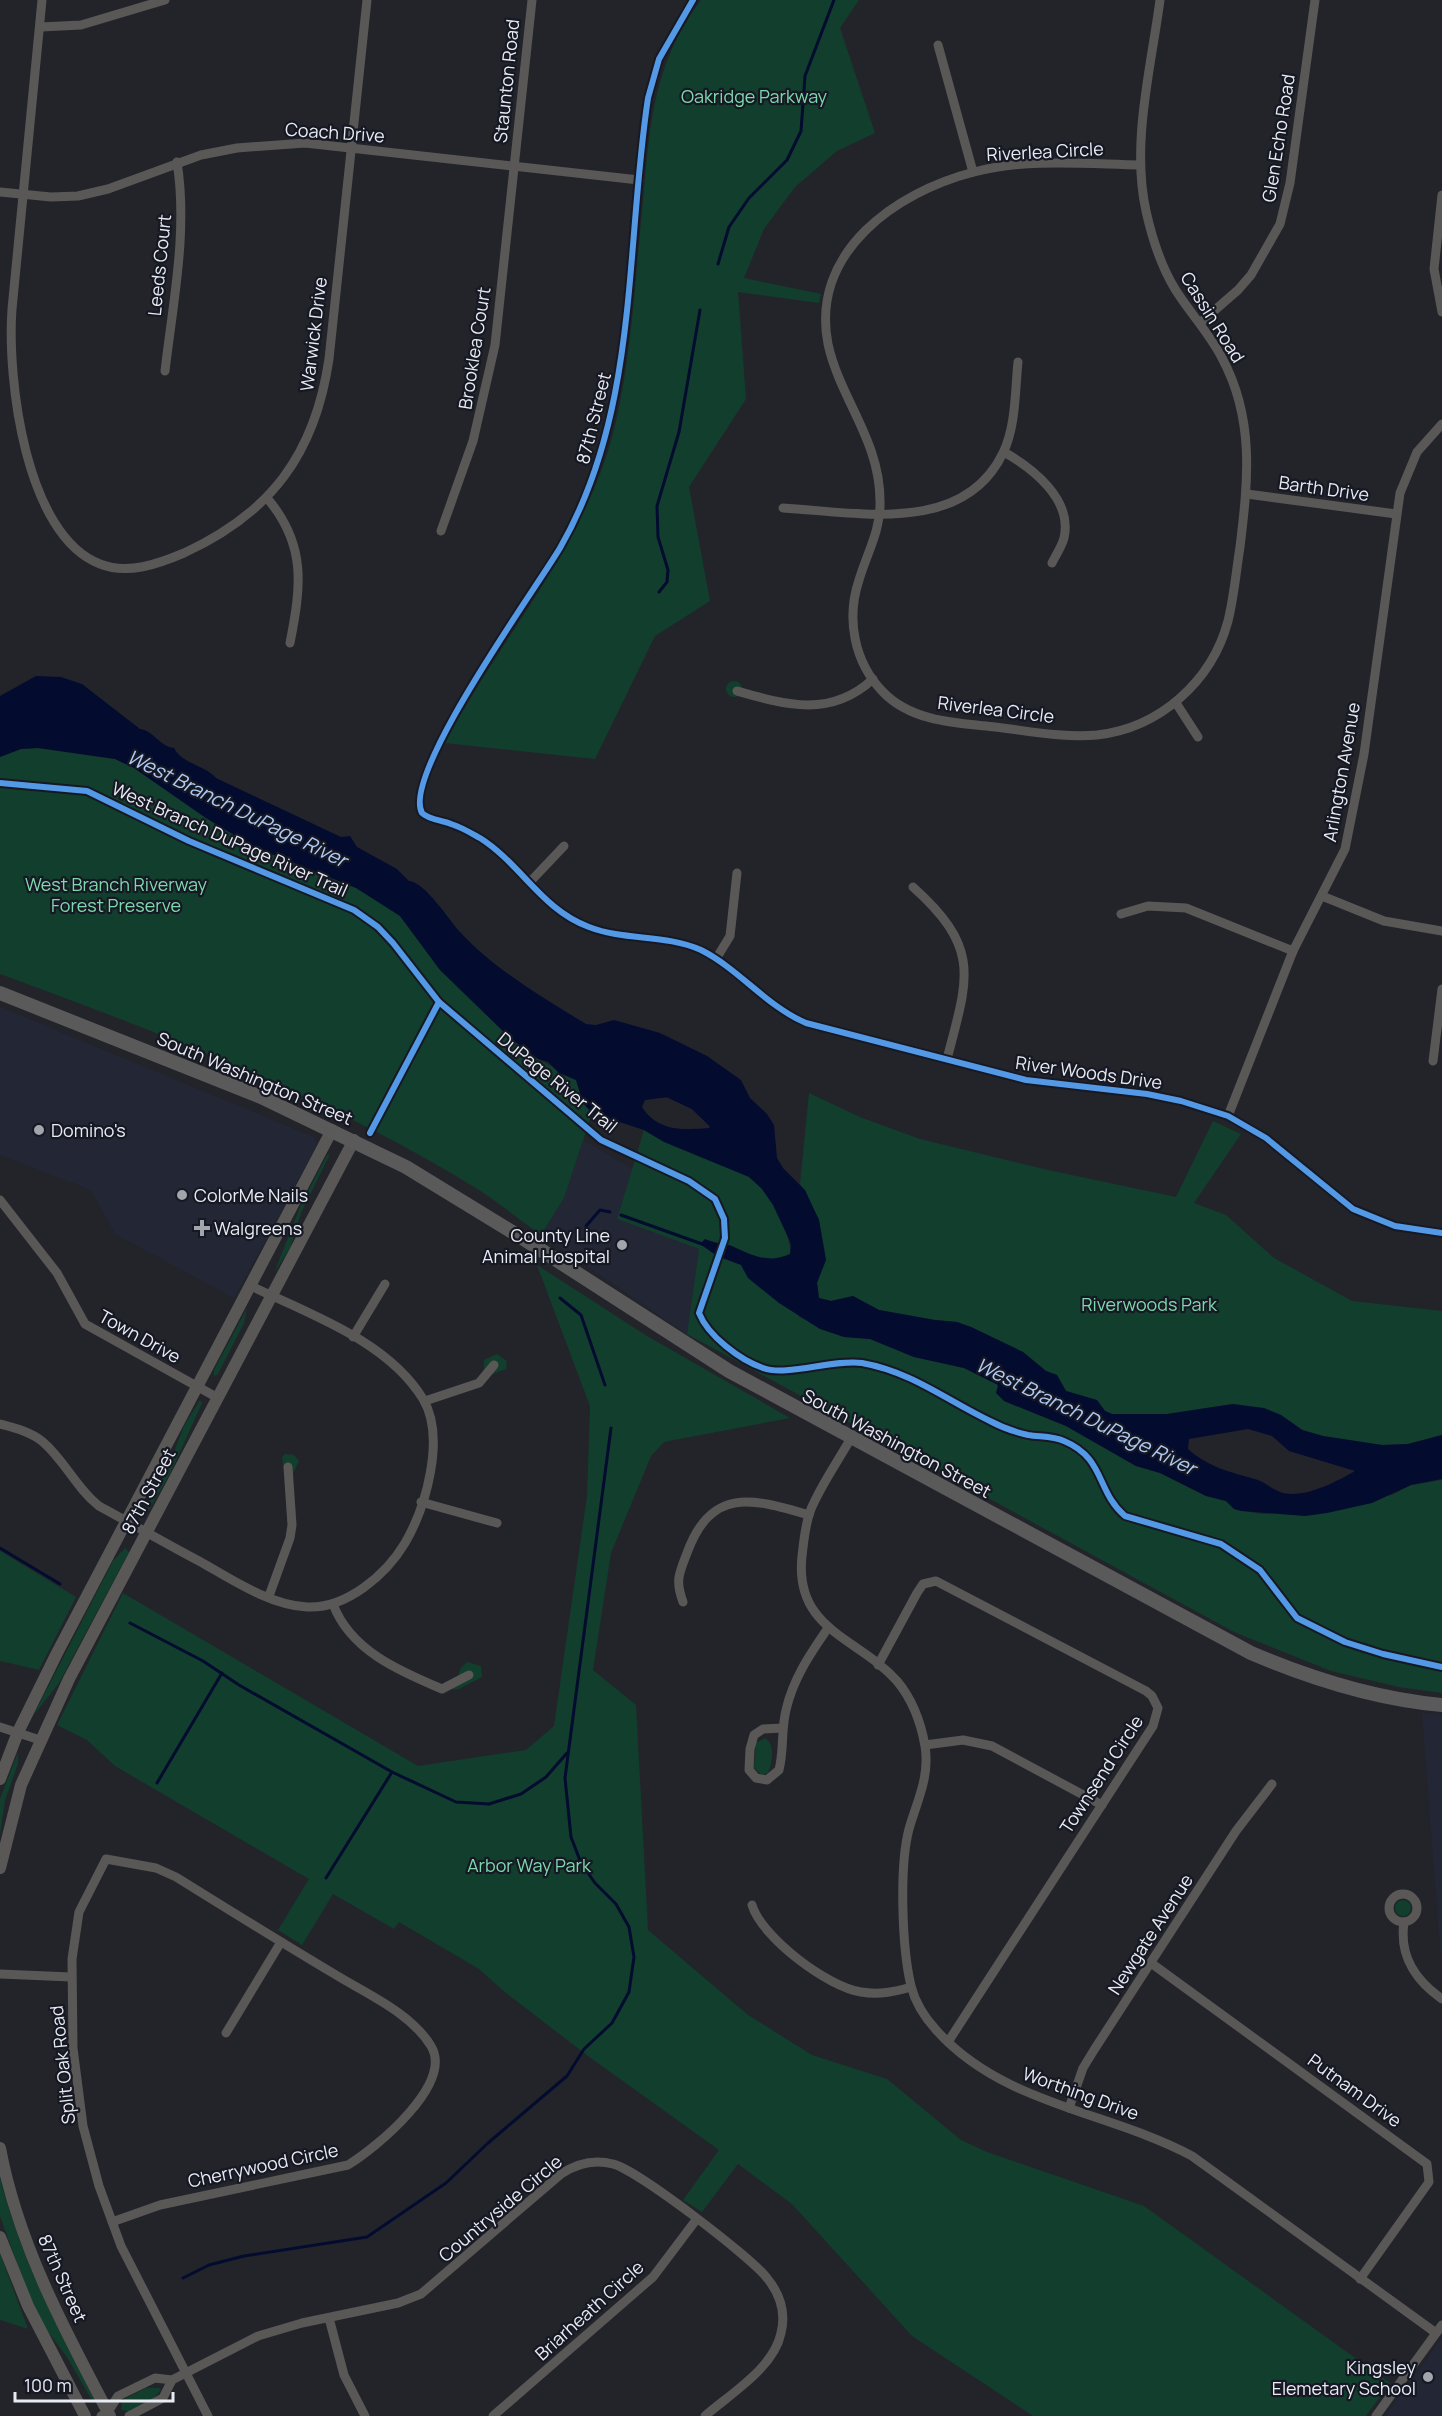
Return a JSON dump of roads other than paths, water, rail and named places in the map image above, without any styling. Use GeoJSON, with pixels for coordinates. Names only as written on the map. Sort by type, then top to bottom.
{"type":"FeatureCollection","features":[{"type":"Feature","properties":{"kind":"main road","name":"South Washington Street"},"geometry":{"type":"LineString","coordinates":[[0,993],[226,1083],[354,1140],[406,1167],[478,1210],[729,1371],[1251,1653],[1298,1672],[1355,1690],[1442,1705]]}},
{"type":"Feature","properties":{"kind":"street","name":"Warwick Drive"},"geometry":{"type":"LineString","coordinates":[[42,0],[12,309],[10,355],[13,390],[24,445],[47,504],[64,536],[84,555],[101,564],[120,568],[145,567],[179,555],[219,536],[267,498],[299,456],[314,423],[325,388],[367,0]]}},
{"type":"Feature","properties":{"kind":"street"},"geometry":{"type":"LineString","coordinates":[[40,27],[81,25],[165,0]]}},
{"type":"Feature","properties":{"kind":"street","name":"Staunton Road"},"geometry":{"type":"LineString","coordinates":[[514,165],[532,0]]}},
{"type":"Feature","properties":{"kind":"street","name":"87th Street"},"geometry":{"type":"LineString","coordinates":[[419,808],[422,782],[440,740],[560,548],[575,521],[599,462],[620,374],[648,98],[659,59],[693,0]]}},
{"type":"Feature","properties":{"kind":"street","name":"Cassin Road"},"geometry":{"type":"LineString","coordinates":[[1160,0],[1140,165],[1145,208],[1167,275],[1221,356],[1240,402],[1248,449],[1247,494],[1234,593],[1223,637],[1203,673],[1174,704]]}},
{"type":"Feature","properties":{"kind":"street","name":"Glen Echo Road"},"geometry":{"type":"LineString","coordinates":[[1200,323],[1238,291],[1251,275],[1280,224],[1290,183],[1315,0]]}},
{"type":"Feature","properties":{"kind":"street"},"geometry":{"type":"LineString","coordinates":[[938,45],[973,172]]}},
{"type":"Feature","properties":{"kind":"street","name":"Coach Drive"},"geometry":{"type":"LineString","coordinates":[[0,192],[51,197],[95,193],[177,162],[220,151],[272,144],[305,143],[639,180]]}},
{"type":"Feature","properties":{"kind":"street","name":"Leeds Court"},"geometry":{"type":"LineString","coordinates":[[165,371],[182,225],[182,195],[177,162]]}},
{"type":"Feature","properties":{"kind":"street","name":"Brooklea Court"},"geometry":{"type":"LineString","coordinates":[[441,531],[473,441],[492,363],[514,165]]}},
{"type":"Feature","properties":{"kind":"street","name":"Riverlea Circle"},"geometry":{"type":"LineString","coordinates":[[1140,165],[1007,166],[973,172],[918,195],[878,218],[854,241],[832,282],[826,309],[827,338],[834,365],[871,446],[881,494],[880,513],[874,541],[858,582],[853,614],[858,654],[873,679],[893,701],[932,719],[1057,734],[1092,735],[1123,730],[1174,704]]}},
{"type":"Feature","properties":{"kind":"street"},"geometry":{"type":"LineString","coordinates":[[1442,195],[1434,269],[1442,312]]}},
{"type":"Feature","properties":{"kind":"street"},"geometry":{"type":"LineString","coordinates":[[0,358],[10,355]]}},
{"type":"Feature","properties":{"kind":"street"},"geometry":{"type":"LineString","coordinates":[[783,508],[921,513],[958,500],[970,493],[989,474],[1004,452],[1012,424],[1018,362]]}},
{"type":"Feature","properties":{"kind":"street","name":"Arlington Avenue"},"geometry":{"type":"LineString","coordinates":[[1228,1116],[1293,951],[1345,849],[1358,793],[1396,514],[1410,463],[1423,444],[1442,424]]}},
{"type":"Feature","properties":{"kind":"street"},"geometry":{"type":"LineString","coordinates":[[1004,452],[1037,474],[1060,507],[1064,539],[1052,562]]}},
{"type":"Feature","properties":{"kind":"street","name":"Barth Drive"},"geometry":{"type":"LineString","coordinates":[[1247,494],[1396,514]]}},
{"type":"Feature","properties":{"kind":"street"},"geometry":{"type":"LineString","coordinates":[[267,498],[288,528],[297,553],[298,597],[290,643]]}},
{"type":"Feature","properties":{"kind":"street"},"geometry":{"type":"LineString","coordinates":[[737,691],[794,706],[818,706],[843,700],[873,679]]}},
{"type":"Feature","properties":{"kind":"street"},"geometry":{"type":"LineString","coordinates":[[1174,704],[1198,737]]}},
{"type":"Feature","properties":{"kind":"street","name":"River Woods Drive"},"geometry":{"type":"LineString","coordinates":[[419,808],[424,816],[452,824],[482,839],[504,856],[562,914],[590,928],[684,944],[716,959],[792,1017],[842,1033],[1042,1084],[1164,1097],[1228,1116],[1266,1138],[1353,1209],[1395,1226],[1442,1233]]}},
{"type":"Feature","properties":{"kind":"street"},"geometry":{"type":"LineString","coordinates":[[529,883],[564,846]]}},
{"type":"Feature","properties":{"kind":"street"},"geometry":{"type":"LineString","coordinates":[[716,959],[730,936],[737,873]]}},
{"type":"Feature","properties":{"kind":"street"},"geometry":{"type":"LineString","coordinates":[[913,887],[944,918],[958,942],[965,962],[964,993],[947,1059]]}},
{"type":"Feature","properties":{"kind":"street"},"geometry":{"type":"LineString","coordinates":[[1322,896],[1384,921],[1442,931]]}},
{"type":"Feature","properties":{"kind":"street"},"geometry":{"type":"LineString","coordinates":[[1121,914],[1148,906],[1186,908],[1293,951]]}},
{"type":"Feature","properties":{"kind":"street"},"geometry":{"type":"LineString","coordinates":[[1433,1061],[1442,989]]}},
{"type":"Feature","properties":{"kind":"street","name":"87th Street"},"geometry":{"type":"LineString","coordinates":[[0,1779],[18,1732],[126,1521],[332,1130]]}},
{"type":"Feature","properties":{"kind":"street","name":"87th Street"},"geometry":{"type":"LineString","coordinates":[[0,1868],[21,1785],[40,1740],[354,1140]]}},
{"type":"Feature","properties":{"kind":"street","name":"Town Drive"},"geometry":{"type":"LineString","coordinates":[[0,1200],[57,1273],[85,1324],[218,1398]]}},
{"type":"Feature","properties":{"kind":"street"},"geometry":{"type":"LineString","coordinates":[[353,1337],[385,1284]]}},
{"type":"Feature","properties":{"kind":"street"},"geometry":{"type":"LineString","coordinates":[[0,1424],[22,1430],[42,1441],[89,1498],[237,1582],[269,1596],[305,1607],[333,1604],[354,1593],[394,1558],[405,1542],[421,1502],[435,1445],[432,1420],[424,1401],[407,1379],[380,1354],[353,1337],[251,1286]]}},
{"type":"Feature","properties":{"kind":"street"},"geometry":{"type":"LineString","coordinates":[[424,1401],[479,1383],[494,1365]]}},
{"type":"Feature","properties":{"kind":"street","name":"Worthing Drive"},"geometry":{"type":"LineString","coordinates":[[851,1438],[809,1515],[802,1579],[814,1612],[828,1628],[896,1681],[910,1701],[925,1744],[926,1775],[909,1828],[903,1865],[911,1987],[925,2016],[948,2042],[1017,2088],[1158,2139],[1192,2156],[1436,2334]]}},
{"type":"Feature","properties":{"kind":"street"},"geometry":{"type":"LineString","coordinates":[[269,1596],[291,1531],[288,1467]]}},
{"type":"Feature","properties":{"kind":"street"},"geometry":{"type":"LineString","coordinates":[[421,1502],[497,1523]]}},
{"type":"Feature","properties":{"kind":"street"},"geometry":{"type":"LineString","coordinates":[[683,1602],[676,1583],[701,1522],[717,1509],[745,1502],[774,1505],[809,1515]]}},
{"type":"Feature","properties":{"kind":"street","name":"Townsend Circle"},"geometry":{"type":"LineString","coordinates":[[878,1665],[923,1584],[936,1581],[1146,1691],[1156,1702],[1157,1718],[948,2042]]}},
{"type":"Feature","properties":{"kind":"street"},"geometry":{"type":"LineString","coordinates":[[333,1604],[347,1632],[398,1670],[442,1689],[470,1675]]}},
{"type":"Feature","properties":{"kind":"street"},"geometry":{"type":"LineString","coordinates":[[783,1728],[764,1729],[754,1734],[750,1749],[749,1770],[756,1778],[767,1780],[779,1770],[783,1728],[795,1680],[828,1628]]}},
{"type":"Feature","properties":{"kind":"street"},"geometry":{"type":"LineString","coordinates":[[0,1726],[40,1740]]}},
{"type":"Feature","properties":{"kind":"street"},"geometry":{"type":"LineString","coordinates":[[925,1744],[957,1740],[992,1746],[1102,1805]]}},
{"type":"Feature","properties":{"kind":"street","name":"Newgate Avenue"},"geometry":{"type":"LineString","coordinates":[[1069,2108],[1094,2050],[1242,1823],[1272,1784]]}},
{"type":"Feature","properties":{"kind":"street","name":"Split Oak Road"},"geometry":{"type":"LineString","coordinates":[[196,1890],[162,1870],[106,1859],[79,1912],[71,1977],[77,2092],[99,2186],[139,2284],[208,2416]]}},
{"type":"Feature","properties":{"kind":"street","name":"Cherrywood Circle"},"geometry":{"type":"LineString","coordinates":[[112,2222],[160,2205],[348,2164],[412,2110],[430,2085],[434,2066],[431,2046],[410,2023],[196,1890]]}},
{"type":"Feature","properties":{"kind":"street"},"geometry":{"type":"LineString","coordinates":[[753,1905],[760,1923],[777,1944],[846,1988],[879,1994],[911,1987]]}},
{"type":"Feature","properties":{"kind":"street"},"geometry":{"type":"LineString","coordinates":[[1404,1922],[1401,1941],[1413,1970],[1425,1985],[1442,1999]]}},
{"type":"Feature","properties":{"kind":"street"},"geometry":{"type":"LineString","coordinates":[[226,2033],[281,1942]]}},
{"type":"Feature","properties":{"kind":"street","name":"Putnam Drive"},"geometry":{"type":"LineString","coordinates":[[1151,1963],[1426,2164],[1429,2182],[1360,2279]]}},
{"type":"Feature","properties":{"kind":"street"},"geometry":{"type":"LineString","coordinates":[[0,1974],[71,1977]]}},
{"type":"Feature","properties":{"kind":"street","name":"87th Street"},"geometry":{"type":"LineString","coordinates":[[0,2148],[12,2196],[36,2268],[109,2415]]}},
{"type":"Feature","properties":{"kind":"street","name":"Countryside Circle"},"geometry":{"type":"LineString","coordinates":[[109,2415],[118,2396],[155,2378],[171,2380],[258,2336],[398,2303],[421,2294],[561,2174],[581,2164],[599,2162],[628,2169],[750,2260],[762,2272],[778,2298],[784,2314],[781,2335],[768,2359],[705,2416]]}},
{"type":"Feature","properties":{"kind":"street","name":"Briarheath Circle"},"geometry":{"type":"LineString","coordinates":[[494,2416],[653,2277],[696,2220]]}},
{"type":"Feature","properties":{"kind":"street"},"geometry":{"type":"LineString","coordinates":[[0,2237],[28,2306],[85,2416]]}},
{"type":"Feature","properties":{"kind":"street"},"geometry":{"type":"LineString","coordinates":[[329,2318],[344,2375],[365,2416]]}},
{"type":"Feature","properties":{"kind":"street"},"geometry":{"type":"LineString","coordinates":[[1376,2416],[1442,2325]]}},
{"type":"Feature","properties":{"kind":"street","name":"Countryside Circle"},"geometry":{"type":"LineString","coordinates":[[129,2416],[163,2398],[171,2380]]}},
{"type":"Feature","properties":{"kind":"water"},"geometry":{"type":"Polygon","coordinates":[[[36,676],[61,677],[82,684],[140,729],[174,748],[182,758],[206,770],[216,778],[341,837],[350,836],[357,847],[397,869],[409,881],[422,888],[473,946],[488,958],[520,982],[586,1024],[596,1025],[614,1020],[660,1033],[707,1056],[741,1080],[750,1098],[767,1114],[774,1125],[777,1158],[783,1168],[805,1190],[819,1220],[826,1260],[817,1283],[819,1298],[831,1301],[853,1296],[879,1310],[957,1322],[971,1327],[1023,1352],[1046,1371],[1057,1375],[1066,1391],[1097,1400],[1105,1411],[1112,1414],[1167,1414],[1233,1404],[1264,1408],[1281,1415],[1302,1430],[1323,1436],[1382,1445],[1408,1444],[1442,1435],[1442,1479],[1411,1485],[1372,1503],[1327,1513],[1305,1516],[1241,1511],[1234,1509],[1226,1501],[1206,1496],[1160,1473],[1136,1466],[1066,1426],[1004,1401],[996,1393],[998,1385],[964,1368],[914,1357],[870,1339],[844,1337],[820,1329],[779,1303],[748,1278],[741,1265],[717,1256],[700,1244],[705,1239],[767,1258],[790,1254],[791,1245],[773,1205],[762,1189],[749,1177],[664,1142],[644,1130],[592,1113],[583,1103],[576,1080],[559,1073],[548,1062],[538,1059],[510,1038],[440,970],[400,916],[356,888],[254,847],[206,818],[134,768],[115,759],[38,748],[21,749],[0,757],[0,696],[36,676]],[[685,1095],[645,1100],[642,1107],[656,1121],[672,1128],[709,1128],[714,1119],[709,1110],[698,1101],[685,1095]],[[1248,1429],[1189,1439],[1188,1449],[1211,1465],[1259,1480],[1277,1491],[1289,1494],[1319,1489],[1355,1471],[1289,1451],[1272,1436],[1248,1429]]]}},
{"type":"Feature","properties":{"kind":"waterway"},"geometry":{"type":"LineString","coordinates":[[718,264],[729,227],[749,198],[787,160],[801,131],[805,76],[834,0]]}},
{"type":"Feature","properties":{"kind":"waterway"},"geometry":{"type":"LineString","coordinates":[[659,592],[667,582],[668,570],[658,537],[657,506],[679,432],[700,310]]}},
{"type":"Feature","properties":{"kind":"waterway","name":"West Branch DuPage River"},"geometry":{"type":"LineString","coordinates":[[662,1084],[698,1101],[730,1132]]}},
{"type":"Feature","properties":{"kind":"waterway"},"geometry":{"type":"LineString","coordinates":[[586,1226],[600,1210],[610,1212]]}},
{"type":"Feature","properties":{"kind":"waterway"},"geometry":{"type":"LineString","coordinates":[[621,1215],[702,1244]]}},
{"type":"Feature","properties":{"kind":"waterway"},"geometry":{"type":"LineString","coordinates":[[560,1298],[581,1315],[605,1385]]}},
{"type":"Feature","properties":{"kind":"waterway"},"geometry":{"type":"LineString","coordinates":[[183,2278],[209,2265],[244,2256],[367,2237],[446,2183],[488,2143],[567,2076],[584,2049],[612,2023],[629,1992],[634,1957],[629,1927],[616,1904],[595,1883],[581,1863],[571,1837],[565,1778],[611,1428]]}},
{"type":"Feature","properties":{"kind":"waterway"},"geometry":{"type":"LineString","coordinates":[[0,1548],[60,1584]]}},
{"type":"Feature","properties":{"kind":"waterway"},"geometry":{"type":"LineString","coordinates":[[130,1623],[203,1661],[239,1685],[392,1772],[456,1802],[489,1804],[521,1794],[546,1777],[567,1753]]}},
{"type":"Feature","properties":{"kind":"waterway"},"geometry":{"type":"LineString","coordinates":[[157,1783],[222,1673]]}},
{"type":"Feature","properties":{"kind":"waterway"},"geometry":{"type":"LineString","coordinates":[[326,1878],[392,1772]]}},
{"type":"Feature","properties":{"kind":"place","name":"Domino's"},"geometry":{"type":"Point","coordinates":[39,1130]}},
{"type":"Feature","properties":{"kind":"place","name":"ColorMe Nails"},"geometry":{"type":"Point","coordinates":[182,1195]}},
{"type":"Feature","properties":{"kind":"place","name":"Walgreens"},"geometry":{"type":"Point","coordinates":[202,1228]}},
{"type":"Feature","properties":{"kind":"place","name":"County Line Animal Hospital"},"geometry":{"type":"Point","coordinates":[622,1245]}},
{"type":"Feature","properties":{"kind":"place","name":"Kingsley Elemetary School"},"geometry":{"type":"Point","coordinates":[1428,2377]}},
{"type":"Feature","properties":{"kind":"park label","name":"Oakridge Parkway"},"geometry":{"type":"Point","coordinates":[754,96]}},
{"type":"Feature","properties":{"kind":"park label","name":"West Branch Riverway Forest Preserve"},"geometry":{"type":"Point","coordinates":[116,894]}},
{"type":"Feature","properties":{"kind":"park label","name":"Riverwoods Park"},"geometry":{"type":"Point","coordinates":[1149,1304]}},
{"type":"Feature","properties":{"kind":"park label","name":"Arbor Way Park"},"geometry":{"type":"Point","coordinates":[529,1865]}}]}
